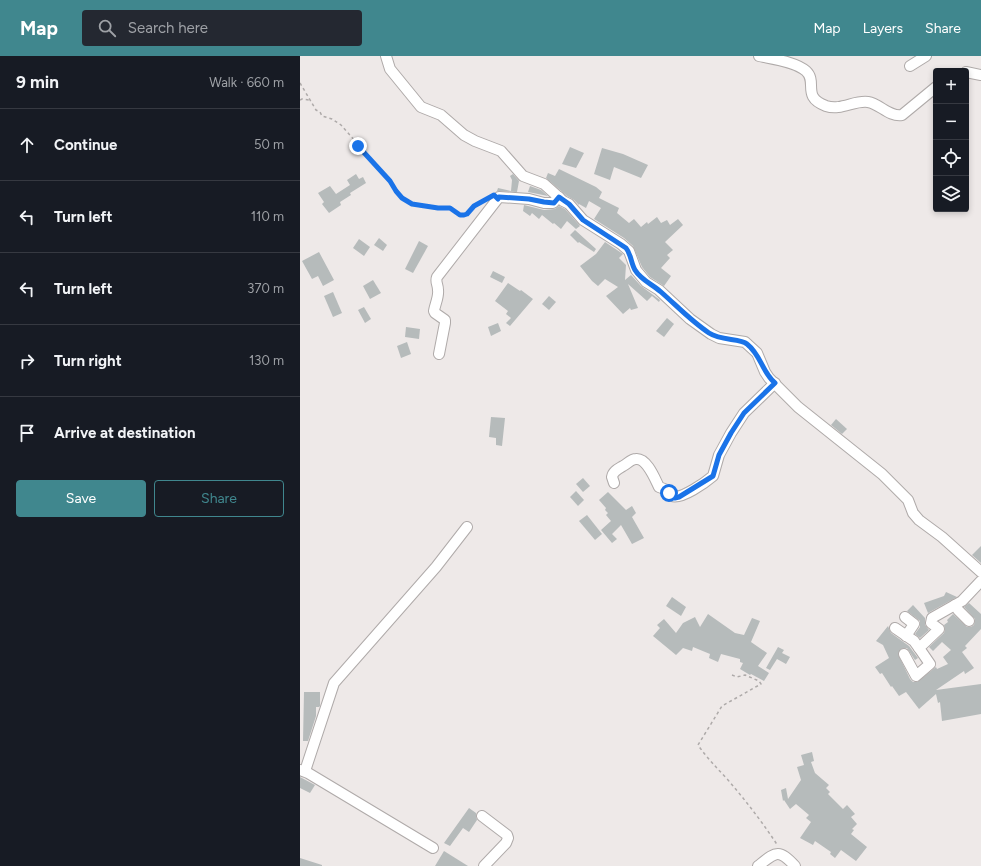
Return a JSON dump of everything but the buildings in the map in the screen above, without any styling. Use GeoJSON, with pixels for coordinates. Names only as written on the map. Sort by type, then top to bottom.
{"type":"FeatureCollection","features":[{"type":"Feature","properties":{"kind":"street"},"geometry":{"type":"LineString","coordinates":[[386,56],[390,69],[421,107],[441,115],[464,135],[501,151],[523,176],[544,184],[569,204],[583,220],[626,248],[629,251],[636,270],[646,282],[659,290],[690,320],[710,334],[719,338],[745,342],[756,353],[765,372],[798,407],[882,474],[908,500],[913,513],[919,520],[981,572]]}},
{"type":"Feature","properties":{"kind":"street"},"geometry":{"type":"LineString","coordinates":[[759,56],[802,68],[806,71],[810,78],[810,90],[812,96],[823,105],[832,108],[843,107],[862,101],[879,106],[893,114],[902,115],[933,89]]}},
{"type":"Feature","properties":{"kind":"street"},"geometry":{"type":"LineString","coordinates":[[910,66],[926,56]]}},
{"type":"Feature","properties":{"kind":"street"},"geometry":{"type":"LineString","coordinates":[[969,72],[981,74]]}},
{"type":"Feature","properties":{"kind":"street"},"geometry":{"type":"LineString","coordinates":[[439,354],[445,320],[435,313],[434,310],[438,293],[436,282],[437,276],[499,197],[529,199],[554,203],[559,197]]}},
{"type":"Feature","properties":{"kind":"street"},"geometry":{"type":"LineString","coordinates":[[614,483],[612,477],[614,472],[636,459],[641,460],[646,464],[652,472],[659,487],[667,490],[672,496],[679,497],[691,491],[713,476],[719,455],[744,413],[775,383]]}},
{"type":"Feature","properties":{"kind":"street"},"geometry":{"type":"LineString","coordinates":[[434,848],[303,771],[334,683],[436,567],[467,527]]}},
{"type":"Feature","properties":{"kind":"street"},"geometry":{"type":"LineString","coordinates":[[920,648],[939,629],[932,622],[932,618],[962,601],[981,581]]}},
{"type":"Feature","properties":{"kind":"street"},"geometry":{"type":"LineString","coordinates":[[955,605],[969,621]]}},
{"type":"Feature","properties":{"kind":"street"},"geometry":{"type":"LineString","coordinates":[[904,617],[914,624],[906,636]]}},
{"type":"Feature","properties":{"kind":"street"},"geometry":{"type":"LineString","coordinates":[[895,628],[914,641],[930,664],[916,676],[904,654]]}},
{"type":"Feature","properties":{"kind":"street"},"geometry":{"type":"LineString","coordinates":[[482,816],[507,835],[508,838],[506,843],[484,866]]}},
{"type":"Feature","properties":{"kind":"street"},"geometry":{"type":"LineString","coordinates":[[758,866],[773,855],[780,854],[783,854],[796,866]]}},
{"type":"Feature","properties":{"kind":"path"},"geometry":{"type":"LineString","coordinates":[[300,83],[316,110],[320,112],[322,116],[332,119],[341,125],[390,181],[402,198],[412,204],[438,208],[450,208],[460,215],[467,214],[474,206],[486,200]]}},
{"type":"Feature","properties":{"kind":"path"},"geometry":{"type":"LineString","coordinates":[[300,100],[302,98],[309,100]]}},
{"type":"Feature","properties":{"kind":"path"},"geometry":{"type":"LineString","coordinates":[[732,675],[737,677],[745,674],[759,681],[761,684],[722,706],[698,745],[708,760],[728,780],[761,820],[783,854]]}},
{"type":"Feature","properties":{"kind":"route"},"geometry":{"type":"LineString","coordinates":[[358,146],[390,181],[402,198],[412,204],[425,207],[450,208],[460,215],[464,215],[478,203],[494,195],[498,199],[499,197],[516,198],[554,203],[559,197],[569,204],[583,220],[626,248],[629,251],[636,270],[646,282],[659,290],[690,320],[710,334],[719,338],[745,342],[756,353],[765,372],[775,383],[744,413],[719,455],[713,476],[691,491],[679,497],[675,498],[669,493]]}}]}
